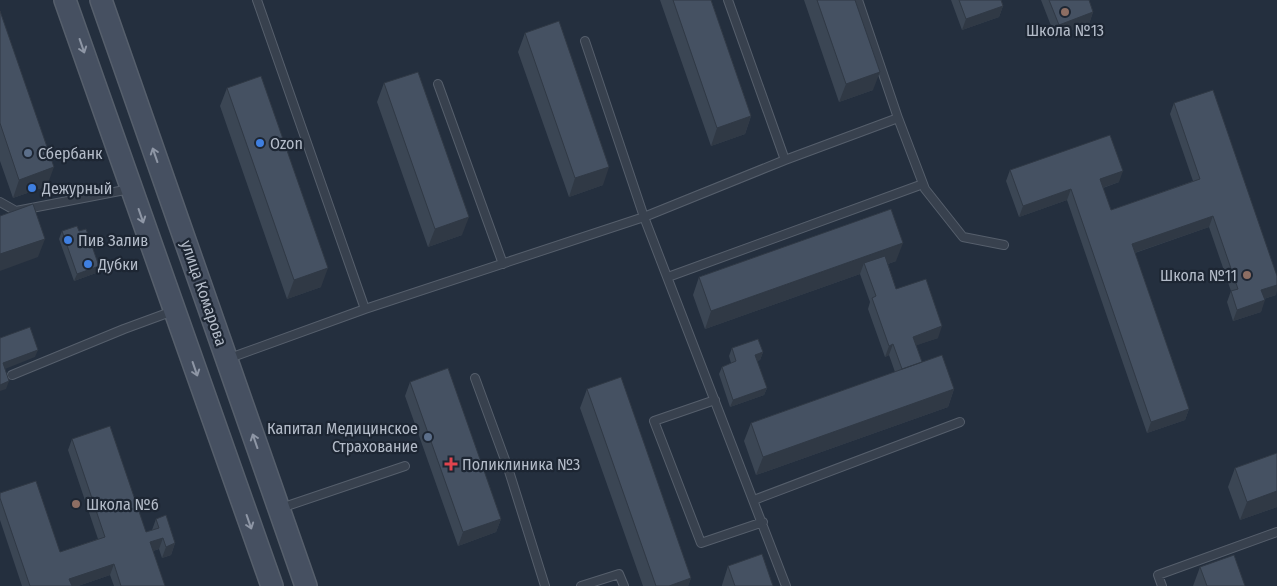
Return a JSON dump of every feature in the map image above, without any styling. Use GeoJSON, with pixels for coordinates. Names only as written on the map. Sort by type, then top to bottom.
{"type":"FeatureCollection","features":[{"type":"Feature","properties":{"kind":"main road"},"geometry":{"type":"LineString","coordinates":[[65,0],[272,586]]}},
{"type":"Feature","properties":{"kind":"main road","name":"улица Комарова"},"geometry":{"type":"LineString","coordinates":[[101,0],[306,586]]}},
{"type":"Feature","properties":{"kind":"lane"},"geometry":{"type":"LineString","coordinates":[[257,0],[365,309]]}},
{"type":"Feature","properties":{"kind":"lane"},"geometry":{"type":"LineString","coordinates":[[728,0],[785,160]]}},
{"type":"Feature","properties":{"kind":"lane"},"geometry":{"type":"LineString","coordinates":[[858,0],[898,118],[925,189],[963,236],[1004,244]]}},
{"type":"Feature","properties":{"kind":"lane"},"geometry":{"type":"LineString","coordinates":[[585,42],[644,217],[786,586]]}},
{"type":"Feature","properties":{"kind":"lane"},"geometry":{"type":"LineString","coordinates":[[438,84],[503,264]]}},
{"type":"Feature","properties":{"kind":"lane"},"geometry":{"type":"LineString","coordinates":[[226,359],[365,309],[644,217],[785,160],[898,118]]}},
{"type":"Feature","properties":{"kind":"lane"},"geometry":{"type":"LineString","coordinates":[[668,277],[923,184]]}},
{"type":"Feature","properties":{"kind":"lane"},"geometry":{"type":"LineString","coordinates":[[0,202],[12,212],[132,189]]}},
{"type":"Feature","properties":{"kind":"lane"},"geometry":{"type":"LineString","coordinates":[[12,375],[175,310]]}},
{"type":"Feature","properties":{"kind":"lane"},"geometry":{"type":"LineString","coordinates":[[475,378],[508,468],[545,586]]}},
{"type":"Feature","properties":{"kind":"lane"},"geometry":{"type":"LineString","coordinates":[[715,400],[654,421],[697,535],[701,543],[762,522]]}},
{"type":"Feature","properties":{"kind":"lane"},"geometry":{"type":"LineString","coordinates":[[754,500],[960,422]]}},
{"type":"Feature","properties":{"kind":"lane"},"geometry":{"type":"LineString","coordinates":[[279,508],[405,466]]}},
{"type":"Feature","properties":{"kind":"lane"},"geometry":{"type":"LineString","coordinates":[[1162,586],[1158,575],[1277,532]]}},
{"type":"Feature","properties":{"kind":"lane"},"geometry":{"type":"LineString","coordinates":[[581,586],[619,574],[624,586]]}},
{"type":"Feature","properties":{"kind":"building"},"geometry":{"type":"Polygon","coordinates":[[[673,0],[711,0],[751,116],[717,128],[673,0]]]}},
{"type":"Feature","properties":{"kind":"building"},"geometry":{"type":"Polygon","coordinates":[[[817,0],[855,0],[880,72],[846,84],[817,0]]]}},
{"type":"Feature","properties":{"kind":"building"},"geometry":{"type":"Polygon","coordinates":[[[959,0],[1001,0],[1003,6],[966,19],[959,0]]]}},
{"type":"Feature","properties":{"kind":"building"},"geometry":{"type":"Polygon","coordinates":[[[1049,0],[1089,0],[1093,12],[1059,25],[1049,0]]]}},
{"type":"Feature","properties":{"kind":"building"},"geometry":{"type":"Polygon","coordinates":[[[0,11],[54,167],[19,180],[0,123],[0,11]]]}},
{"type":"Feature","properties":{"kind":"building"},"geometry":{"type":"Polygon","coordinates":[[[559,21],[609,167],[575,178],[525,33],[559,21]]]}},
{"type":"Feature","properties":{"kind":"building"},"geometry":{"type":"Polygon","coordinates":[[[418,72],[469,217],[435,229],[384,83],[418,72]]]}},
{"type":"Feature","properties":{"kind":"building"},"geometry":{"type":"Polygon","coordinates":[[[261,76],[328,268],[294,280],[227,88],[261,76]]]}},
{"type":"Feature","properties":{"kind":"building","name":"Школа №11"},"geometry":{"type":"Polygon","coordinates":[[[1213,90],[1277,276],[1277,285],[1261,290],[1265,300],[1237,310],[1231,291],[1238,289],[1213,216],[1132,244],[1189,409],[1151,422],[1071,189],[1023,206],[1010,170],[1110,135],[1123,171],[1100,179],[1111,210],[1200,179],[1174,103],[1213,90]]]}},
{"type":"Feature","properties":{"kind":"building"},"geometry":{"type":"Polygon","coordinates":[[[33,204],[45,239],[0,254],[0,216],[33,204]]]}},
{"type":"Feature","properties":{"kind":"building"},"geometry":{"type":"Polygon","coordinates":[[[891,209],[903,243],[711,311],[699,277],[891,209]]]}},
{"type":"Feature","properties":{"kind":"building"},"geometry":{"type":"Polygon","coordinates":[[[77,226],[79,231],[86,229],[99,266],[77,274],[62,231],[77,226]]]}},
{"type":"Feature","properties":{"kind":"building"},"geometry":{"type":"Polygon","coordinates":[[[885,256],[896,289],[926,279],[942,326],[913,337],[922,362],[902,369],[893,344],[889,346],[872,298],[876,296],[864,263],[885,256]]]}},
{"type":"Feature","properties":{"kind":"building"},"geometry":{"type":"Polygon","coordinates":[[[30,327],[38,350],[3,363],[9,381],[0,385],[0,338],[30,327]]]}},
{"type":"Feature","properties":{"kind":"building"},"geometry":{"type":"Polygon","coordinates":[[[758,339],[763,352],[755,355],[767,388],[733,400],[722,367],[736,361],[732,348],[758,339]]]}},
{"type":"Feature","properties":{"kind":"building"},"geometry":{"type":"Polygon","coordinates":[[[942,355],[954,389],[763,457],[751,423],[942,355]]]}},
{"type":"Feature","properties":{"kind":"building","name":"Поликлиника №3"},"geometry":{"type":"Polygon","coordinates":[[[448,368],[501,519],[463,532],[410,382],[448,368]]]}},
{"type":"Feature","properties":{"kind":"building"},"geometry":{"type":"Polygon","coordinates":[[[621,377],[691,578],[669,586],[656,586],[587,389],[621,377]]]}},
{"type":"Feature","properties":{"kind":"building"},"geometry":{"type":"Polygon","coordinates":[[[110,426],[146,532],[159,528],[156,519],[166,515],[175,543],[166,547],[163,538],[150,542],[165,586],[121,586],[114,564],[69,579],[72,586],[30,586],[0,498],[0,493],[36,481],[60,552],[105,537],[72,439],[110,426]]]}},
{"type":"Feature","properties":{"kind":"building"},"geometry":{"type":"Polygon","coordinates":[[[1277,453],[1277,491],[1247,502],[1235,468],[1277,453]]]}},
{"type":"Feature","properties":{"kind":"building"},"geometry":{"type":"Polygon","coordinates":[[[762,554],[773,586],[735,586],[728,566],[762,554]]]}},
{"type":"Feature","properties":{"kind":"building"},"geometry":{"type":"Polygon","coordinates":[[[1234,555],[1245,586],[1207,586],[1200,567],[1234,555]]]}},
{"type":"Feature","properties":{"kind":"place","name":"Школа №13"},"geometry":{"type":"Point","coordinates":[1065,12]}},
{"type":"Feature","properties":{"kind":"place","name":"Ozon"},"geometry":{"type":"Point","coordinates":[260,143]}},
{"type":"Feature","properties":{"kind":"place","name":"Сбербанк"},"geometry":{"type":"Point","coordinates":[28,153]}},
{"type":"Feature","properties":{"kind":"place","name":"Дежурный"},"geometry":{"type":"Point","coordinates":[32,188]}},
{"type":"Feature","properties":{"kind":"place","name":"Пив Залив"},"geometry":{"type":"Point","coordinates":[68,240]}},
{"type":"Feature","properties":{"kind":"place","name":"Дубки"},"geometry":{"type":"Point","coordinates":[88,264]}},
{"type":"Feature","properties":{"kind":"place","name":"Школа №11"},"geometry":{"type":"Point","coordinates":[1247,275]}},
{"type":"Feature","properties":{"kind":"place","name":"Капитал Медицинское Страхование"},"geometry":{"type":"Point","coordinates":[428,437]}},
{"type":"Feature","properties":{"kind":"place","name":"Поликлиника №3"},"geometry":{"type":"Point","coordinates":[451,464]}},
{"type":"Feature","properties":{"kind":"place","name":"Школа №6"},"geometry":{"type":"Point","coordinates":[76,504]}}]}
